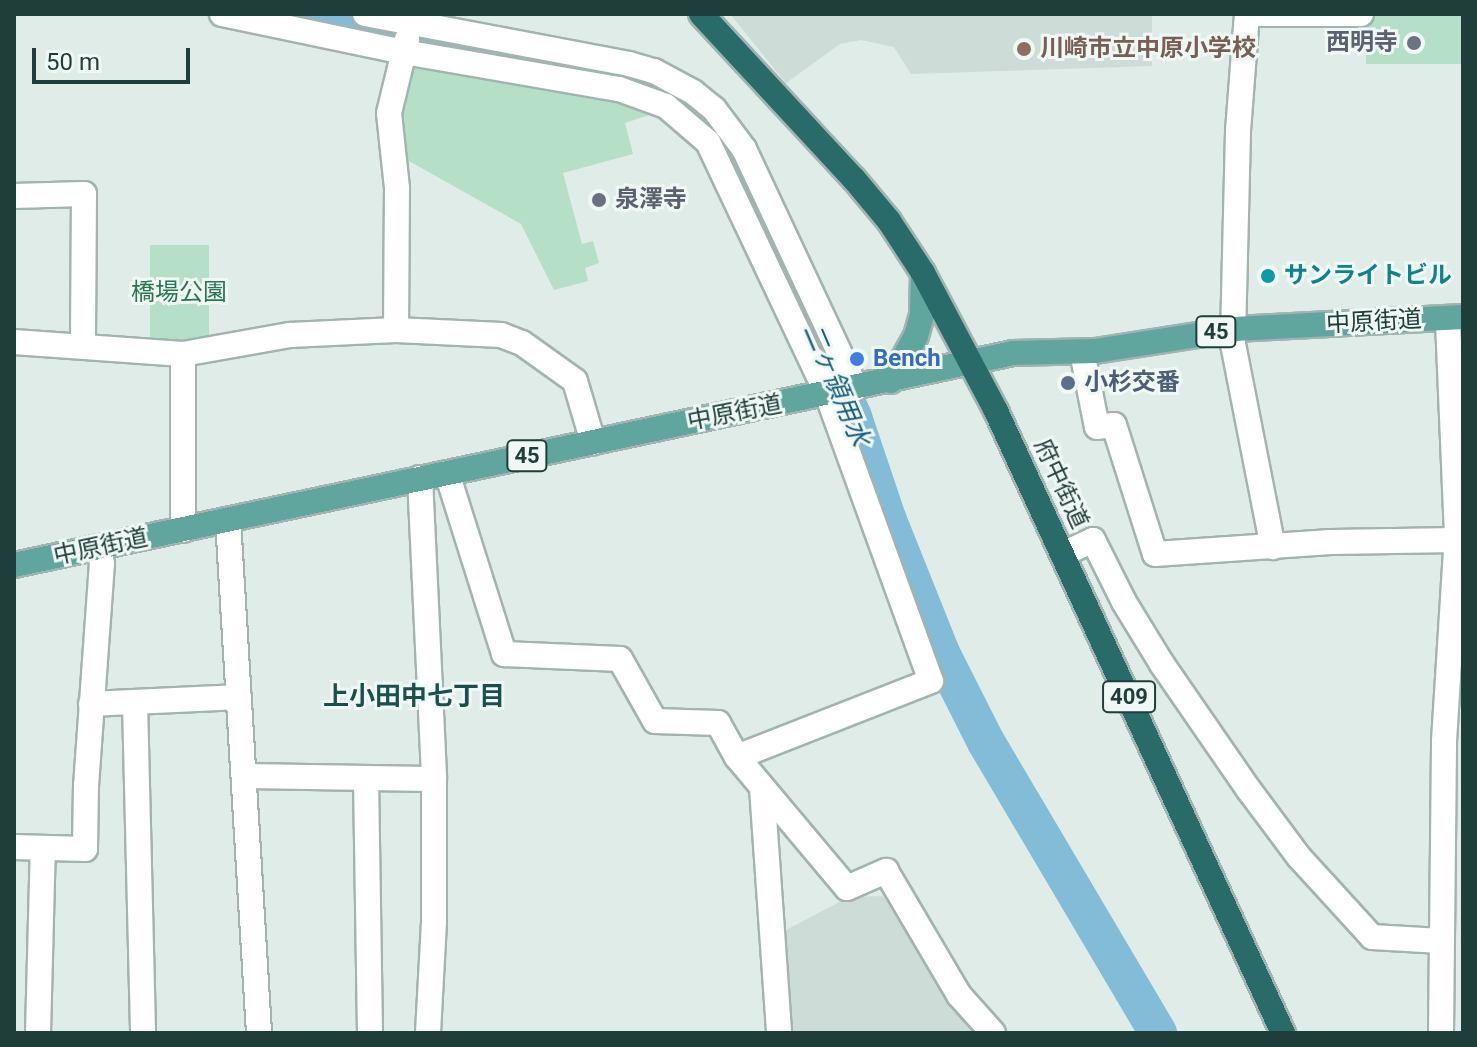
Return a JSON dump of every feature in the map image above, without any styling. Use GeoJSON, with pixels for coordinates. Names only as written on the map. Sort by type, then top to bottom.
{"type":"FeatureCollection","features":[{"type":"Feature","properties":{"kind":"highway","name":"府中街道"},"geometry":{"type":"LineString","coordinates":[[701,14],[863,190],[889,221],[923,273],[972,363],[1063,554],[1283,1033]]}},
{"type":"Feature","properties":{"kind":"main road"},"geometry":{"type":"LineString","coordinates":[[891,381],[916,336],[922,315],[923,273]]}},
{"type":"Feature","properties":{"kind":"main road","name":"中原街道"},"geometry":{"type":"LineString","coordinates":[[14,565],[1013,353],[1082,352],[1235,329],[1456,318]]}},
{"type":"Feature","properties":{"kind":"street"},"geometry":{"type":"LineString","coordinates":[[222,14],[404,52],[619,89],[666,106],[695,128],[719,161],[827,394],[931,681],[737,757]]}},
{"type":"Feature","properties":{"kind":"street"},"geometry":{"type":"LineString","coordinates":[[365,14],[654,71],[693,92],[714,109],[744,149],[856,388]]}},
{"type":"Feature","properties":{"kind":"street"},"geometry":{"type":"LineString","coordinates":[[1273,547],[1233,344],[1238,132],[1249,14],[1361,14]]}},
{"type":"Feature","properties":{"kind":"street"},"geometry":{"type":"LineString","coordinates":[[396,330],[397,188],[389,113],[411,22]]}},
{"type":"Feature","properties":{"kind":"street"},"geometry":{"type":"LineString","coordinates":[[14,196],[84,194],[83,345]]}},
{"type":"Feature","properties":{"kind":"street"},"geometry":{"type":"LineString","coordinates":[[1441,1033],[1441,941],[1453,741],[1457,540],[1456,318]]}},
{"type":"Feature","properties":{"kind":"street"},"geometry":{"type":"LineString","coordinates":[[14,342],[183,354],[290,335],[396,330],[501,335],[522,343],[575,381],[593,442]]}},
{"type":"Feature","properties":{"kind":"street"},"geometry":{"type":"LineString","coordinates":[[1082,352],[1097,427],[1114,425],[1155,554],[1331,542],[1457,540]]}},
{"type":"Feature","properties":{"kind":"street"},"geometry":{"type":"LineString","coordinates":[[183,354],[183,530]]}},
{"type":"Feature","properties":{"kind":"street"},"geometry":{"type":"LineString","coordinates":[[447,473],[504,654],[620,659],[655,721],[718,723],[737,757],[847,888],[886,871],[959,995],[993,1033]]}},
{"type":"Feature","properties":{"kind":"street"},"geometry":{"type":"LineString","coordinates":[[420,478],[434,779],[434,922],[428,1033]]}},
{"type":"Feature","properties":{"kind":"street"},"geometry":{"type":"LineString","coordinates":[[228,520],[259,1033]]}},
{"type":"Feature","properties":{"kind":"street"},"geometry":{"type":"LineString","coordinates":[[1063,554],[1093,540],[1124,602],[1162,664],[1249,790],[1299,857],[1372,937],[1441,941]]}},
{"type":"Feature","properties":{"kind":"street"},"geometry":{"type":"LineString","coordinates":[[14,847],[85,849],[91,704],[102,564],[99,547]]}},
{"type":"Feature","properties":{"kind":"street"},"geometry":{"type":"LineString","coordinates":[[91,704],[239,697]]}},
{"type":"Feature","properties":{"kind":"street"},"geometry":{"type":"LineString","coordinates":[[135,703],[143,1033]]}},
{"type":"Feature","properties":{"kind":"street"},"geometry":{"type":"LineString","coordinates":[[244,776],[434,779]]}},
{"type":"Feature","properties":{"kind":"street"},"geometry":{"type":"LineString","coordinates":[[366,778],[370,1033]]}},
{"type":"Feature","properties":{"kind":"street"},"geometry":{"type":"LineString","coordinates":[[762,788],[779,1033]]}},
{"type":"Feature","properties":{"kind":"street"},"geometry":{"type":"LineString","coordinates":[[38,1033],[43,848]]}},
{"type":"Feature","properties":{"kind":"shaded area","name":"川崎市立中原小学校"},"geometry":{"type":"Polygon","coordinates":[[[730,14],[1152,14],[1152,66],[911,74],[894,47],[861,40],[840,44],[786,83],[730,14]]]}},
{"type":"Feature","properties":{"kind":"shaded area"},"geometry":{"type":"Polygon","coordinates":[[[883,896],[972,1033],[789,1033],[782,932],[849,897],[883,896]]]}},
{"type":"Feature","properties":{"kind":"green space","name":"西明寺"},"geometry":{"type":"Polygon","coordinates":[[[1366,14],[1463,14],[1463,64],[1366,64],[1366,14]]]}},
{"type":"Feature","properties":{"kind":"green space"},"geometry":{"type":"Polygon","coordinates":[[[408,65],[629,102],[655,113],[625,123],[633,154],[563,173],[582,244],[593,241],[599,263],[585,268],[588,281],[554,290],[521,224],[402,157],[398,134],[408,65]]]}},
{"type":"Feature","properties":{"kind":"green space","name":"橋場公園"},"geometry":{"type":"Polygon","coordinates":[[[150,245],[209,245],[209,340],[150,340],[150,245]]]}},
{"type":"Feature","properties":{"kind":"waterway","name":"二ヶ領用水"},"geometry":{"type":"LineString","coordinates":[[293,14],[632,78],[682,100],[705,120],[724,144],[756,204],[853,417],[887,518],[941,653],[986,742],[1158,1033]]}},
{"type":"Feature","properties":{"kind":"place","name":"西明寺"},"geometry":{"type":"Point","coordinates":[1414,43]}},
{"type":"Feature","properties":{"kind":"place","name":"川崎市立中原小学校"},"geometry":{"type":"Point","coordinates":[1024,49]}},
{"type":"Feature","properties":{"kind":"place","name":"泉澤寺"},"geometry":{"type":"Point","coordinates":[599,200]}},
{"type":"Feature","properties":{"kind":"place","name":"サンライトビル"},"geometry":{"type":"Point","coordinates":[1268,276]}},
{"type":"Feature","properties":{"kind":"place","name":"Bench"},"geometry":{"type":"Point","coordinates":[857,359]}},
{"type":"Feature","properties":{"kind":"place","name":"小杉交番"},"geometry":{"type":"Point","coordinates":[1068,383]}},
{"type":"Feature","properties":{"kind":"district","name":"上小田中七丁目"},"geometry":{"type":"Point","coordinates":[414,697]}}]}
